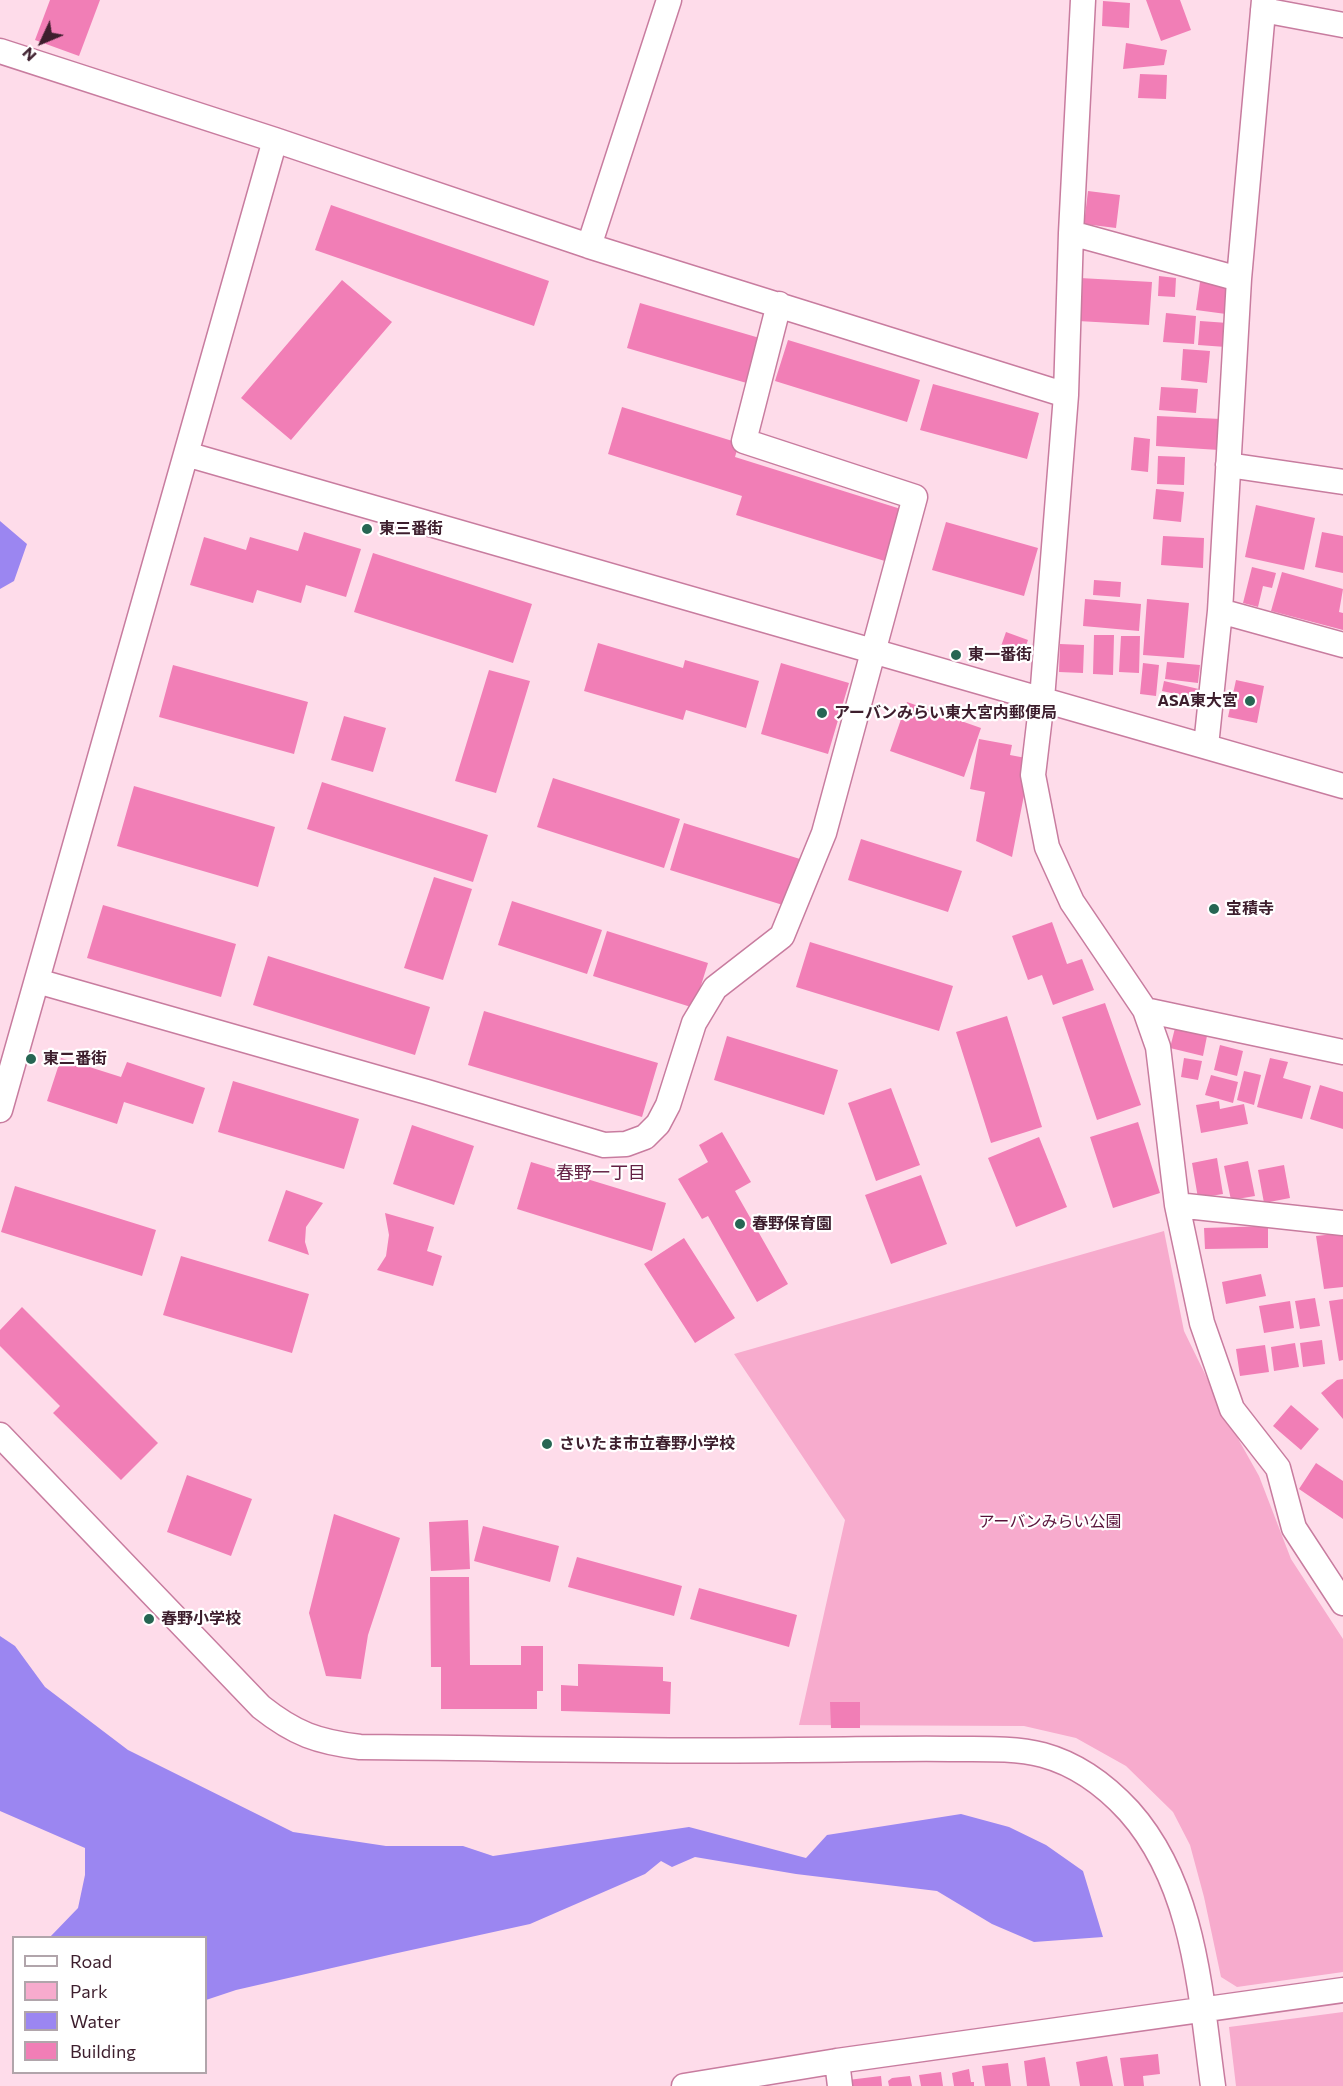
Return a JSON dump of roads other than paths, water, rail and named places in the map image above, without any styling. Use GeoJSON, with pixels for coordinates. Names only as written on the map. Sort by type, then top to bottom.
{"type":"FeatureCollection","features":[{"type":"Feature","properties":{"kind":"street"},"geometry":{"type":"LineString","coordinates":[[589,246],[669,0]]}},
{"type":"Feature","properties":{"kind":"street"},"geometry":{"type":"LineString","coordinates":[[1083,0],[1071,233],[1066,395],[1042,699],[1033,775],[1047,847],[1072,902],[1144,1010],[1158,1047],[1177,1205],[1202,1323],[1232,1409],[1278,1468],[1293,1528],[1341,1593]]}},
{"type":"Feature","properties":{"kind":"street"},"geometry":{"type":"LineString","coordinates":[[1206,746],[1220,611],[1239,279],[1263,5],[1343,25]]}},
{"type":"Feature","properties":{"kind":"street"},"geometry":{"type":"LineString","coordinates":[[2,52],[275,140],[589,246],[1066,395]]}},
{"type":"Feature","properties":{"kind":"street"},"geometry":{"type":"LineString","coordinates":[[0,1110],[275,140]]}},
{"type":"Feature","properties":{"kind":"street"},"geometry":{"type":"LineString","coordinates":[[1071,233],[1239,279]]}},
{"type":"Feature","properties":{"kind":"street"},"geometry":{"type":"LineString","coordinates":[[38,981],[604,1145],[626,1144],[645,1137],[658,1124],[668,1105],[694,1023],[715,988],[782,936],[824,834],[915,497],[744,441],[779,304]]}},
{"type":"Feature","properties":{"kind":"street"},"geometry":{"type":"LineString","coordinates":[[186,454],[1343,786]]}},
{"type":"Feature","properties":{"kind":"street"},"geometry":{"type":"LineString","coordinates":[[1228,465],[1343,482]]}},
{"type":"Feature","properties":{"kind":"street"},"geometry":{"type":"LineString","coordinates":[[1220,611],[1343,645]]}},
{"type":"Feature","properties":{"kind":"street"},"geometry":{"type":"LineString","coordinates":[[1144,1010],[1343,1052]]}},
{"type":"Feature","properties":{"kind":"street"},"geometry":{"type":"LineString","coordinates":[[1177,1205],[1343,1223]]}},
{"type":"Feature","properties":{"kind":"street"},"geometry":{"type":"LineString","coordinates":[[0,1435],[261,1707],[281,1723],[306,1736],[329,1743],[360,1747],[970,1749],[1043,1755],[1075,1768],[1100,1785],[1127,1809],[1149,1836],[1164,1862],[1177,1893],[1192,1943],[1213,2086]]}},
{"type":"Feature","properties":{"kind":"street"},"geometry":{"type":"LineString","coordinates":[[684,2086],[837,2061],[1203,2011],[1343,1989]]}},
{"type":"Feature","properties":{"kind":"street"},"geometry":{"type":"LineString","coordinates":[[837,2061],[840,2086]]}},
{"type":"Feature","properties":{"kind":"water"},"geometry":{"type":"Polygon","coordinates":[[[0,521],[27,544],[14,581],[0,589],[0,521]]]}},
{"type":"Feature","properties":{"kind":"water"},"geometry":{"type":"Polygon","coordinates":[[[0,1636],[15,1646],[45,1687],[128,1750],[293,1832],[386,1846],[463,1846],[493,1856],[689,1827],[806,1858],[827,1835],[961,1814],[1009,1827],[1046,1845],[1083,1871],[1103,1937],[1034,1942],[992,1924],[937,1891],[796,1874],[695,1857],[672,1867],[661,1861],[645,1874],[530,1924],[236,1990],[207,2000],[207,1936],[51,1936],[78,1908],[85,1875],[85,1848],[0,1811],[0,1636]]]}},
{"type":"Feature","properties":{"kind":"place","name":"東三番街"},"geometry":{"type":"Point","coordinates":[367,529]}},
{"type":"Feature","properties":{"kind":"place","name":"東一番街"},"geometry":{"type":"Point","coordinates":[956,655]}},
{"type":"Feature","properties":{"kind":"place","name":"ASA東大宮"},"geometry":{"type":"Point","coordinates":[1250,701]}},
{"type":"Feature","properties":{"kind":"place","name":"アーバンみらい東大宮内郵便局"},"geometry":{"type":"Point","coordinates":[822,713]}},
{"type":"Feature","properties":{"kind":"place","name":"宝積寺"},"geometry":{"type":"Point","coordinates":[1214,909]}},
{"type":"Feature","properties":{"kind":"place","name":"東二番街"},"geometry":{"type":"Point","coordinates":[31,1059]}},
{"type":"Feature","properties":{"kind":"place","name":"春野保育園"},"geometry":{"type":"Point","coordinates":[740,1224]}},
{"type":"Feature","properties":{"kind":"place","name":"さいたま市立春野小学校"},"geometry":{"type":"Point","coordinates":[547,1444]}},
{"type":"Feature","properties":{"kind":"place","name":"春野小学校"},"geometry":{"type":"Point","coordinates":[149,1619]}},
{"type":"Feature","properties":{"kind":"district","name":"春野一丁目"},"geometry":{"type":"Point","coordinates":[601,1173]}},
{"type":"Feature","properties":{"kind":"park label","name":"アーバンみらい公園"},"geometry":{"type":"Point","coordinates":[1050,1522]}}]}
